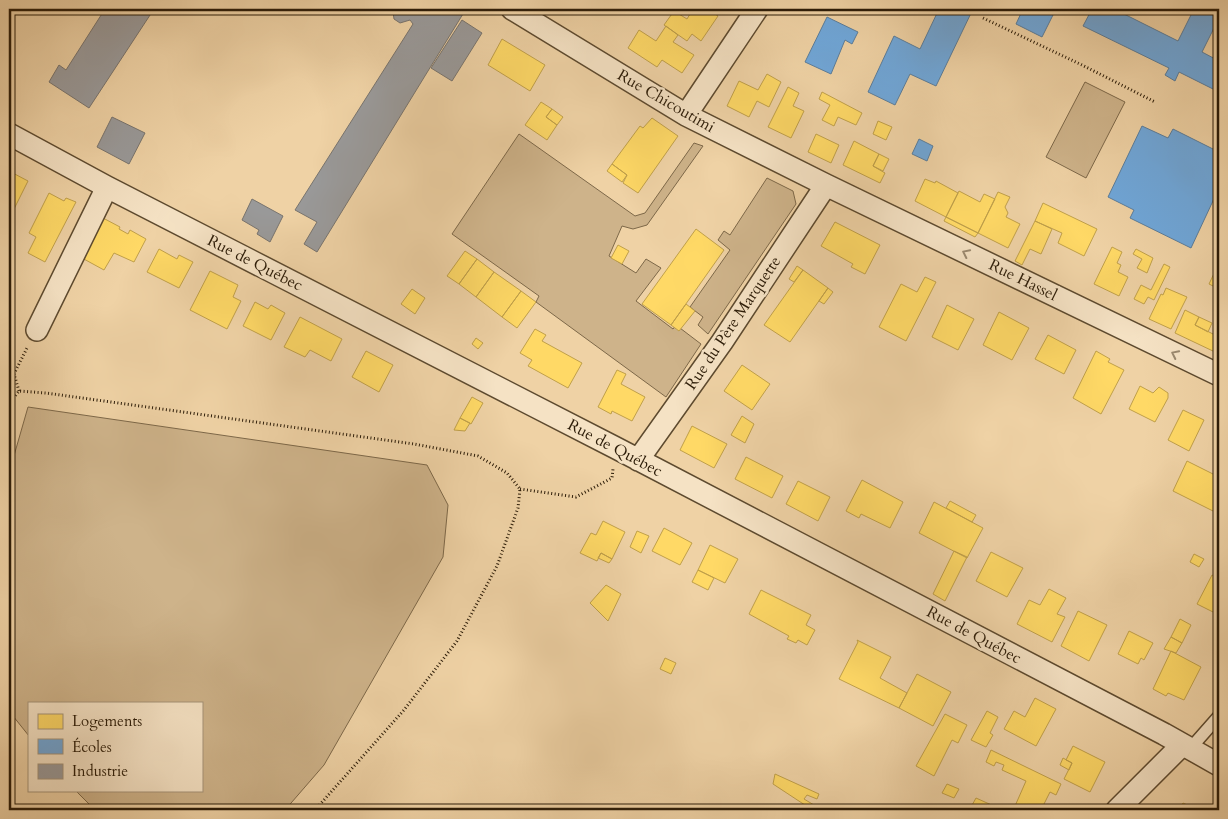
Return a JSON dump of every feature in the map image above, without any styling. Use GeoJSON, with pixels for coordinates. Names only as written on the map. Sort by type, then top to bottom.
{"type":"FeatureCollection","features":[{"type":"Feature","properties":{"kind":"street","name":"Rue Chicoutimi"},"geometry":{"type":"LineString","coordinates":[[512,9],[686,115],[826,185]]}},
{"type":"Feature","properties":{"kind":"street"},"geometry":{"type":"LineString","coordinates":[[686,115],[757,9]]}},
{"type":"Feature","properties":{"kind":"street","name":"Rue de Québec"},"geometry":{"type":"LineString","coordinates":[[9,134],[107,187],[616,448],[1164,734],[1219,765]]}},
{"type":"Feature","properties":{"kind":"street","name":"Rue Hassel"},"geometry":{"type":"LineString","coordinates":[[826,185],[1219,375]]}},
{"type":"Feature","properties":{"kind":"street","name":"Rue du Père Marquette"},"geometry":{"type":"LineString","coordinates":[[638,460],[722,342],[826,185]]}},
{"type":"Feature","properties":{"kind":"street"},"geometry":{"type":"LineString","coordinates":[[37,330],[107,187]]}},
{"type":"Feature","properties":{"kind":"street"},"geometry":{"type":"LineString","coordinates":[[1116,810],[1185,747]]}},
{"type":"Feature","properties":{"kind":"lane"},"geometry":{"type":"LineString","coordinates":[[1185,747],[1219,716]]}},
{"type":"Feature","properties":{"kind":"path"},"geometry":{"type":"LineString","coordinates":[[983,18],[1155,102]]}},
{"type":"Feature","properties":{"kind":"path"},"geometry":{"type":"LineString","coordinates":[[19,391],[14,374],[37,330]]}},
{"type":"Feature","properties":{"kind":"path"},"geometry":{"type":"LineString","coordinates":[[9,404],[19,391]]}},
{"type":"Feature","properties":{"kind":"path"},"geometry":{"type":"LineString","coordinates":[[19,391],[414,444],[478,456],[507,473],[520,489],[576,497],[612,478],[616,448]]}},
{"type":"Feature","properties":{"kind":"path"},"geometry":{"type":"LineString","coordinates":[[314,810],[404,710],[457,641],[497,566],[518,508],[520,489]]}},
{"type":"Feature","properties":{"kind":"shaded area"},"geometry":{"type":"Polygon","coordinates":[[[1085,82],[1125,102],[1086,178],[1046,157],[1085,82]]]}},
{"type":"Feature","properties":{"kind":"shaded area"},"geometry":{"type":"Polygon","coordinates":[[[519,134],[635,216],[645,213],[694,143],[703,146],[647,225],[633,229],[622,226],[609,256],[636,273],[646,259],[661,268],[636,301],[673,329],[676,325],[701,344],[666,397],[536,302],[539,296],[452,234],[519,134]]]}},
{"type":"Feature","properties":{"kind":"shaded area"},"geometry":{"type":"Polygon","coordinates":[[[767,178],[793,191],[796,204],[708,334],[698,325],[703,317],[690,307],[730,250],[718,240],[724,231],[730,235],[767,178]]]}},
{"type":"Feature","properties":{"kind":"shaded area"},"geometry":{"type":"Polygon","coordinates":[[[28,407],[427,465],[448,505],[443,557],[324,765],[285,810],[95,810],[77,792],[202,792],[202,702],[28,702],[28,735],[9,711],[9,473],[28,407]]]}},
{"type":"Feature","properties":{"kind":"building: Logements"},"geometry":{"type":"Polygon","coordinates":[[[693,9],[708,9],[718,16],[701,41],[692,34],[687,41],[664,25],[674,11],[687,19],[693,9]]]}},
{"type":"Feature","properties":{"kind":"building: Logements"},"geometry":{"type":"Polygon","coordinates":[[[666,26],[678,35],[673,42],[694,55],[682,73],[662,60],[657,67],[628,48],[639,30],[656,41],[666,26]]]}},
{"type":"Feature","properties":{"kind":"building: Logements"},"geometry":{"type":"Polygon","coordinates":[[[502,39],[545,65],[530,91],[488,65],[502,39]]]}},
{"type":"Feature","properties":{"kind":"building: Logements"},"geometry":{"type":"Polygon","coordinates":[[[767,74],[781,82],[769,107],[757,101],[749,117],[727,106],[739,81],[758,90],[767,74]]]}},
{"type":"Feature","properties":{"kind":"building: Logements"},"geometry":{"type":"Polygon","coordinates":[[[788,87],[799,93],[793,106],[804,111],[791,138],[768,127],[788,87]]]}},
{"type":"Feature","properties":{"kind":"building: Logements"},"geometry":{"type":"Polygon","coordinates":[[[822,92],[862,113],[856,125],[838,117],[834,126],[822,120],[830,105],[819,99],[822,92]]]}},
{"type":"Feature","properties":{"kind":"building: Logements"},"geometry":{"type":"Polygon","coordinates":[[[541,102],[552,109],[546,117],[557,125],[547,140],[525,125],[541,102]]]}},
{"type":"Feature","properties":{"kind":"building: Logements"},"geometry":{"type":"Polygon","coordinates":[[[552,109],[563,117],[557,125],[546,117],[552,109]]]}},
{"type":"Feature","properties":{"kind":"building: Logements"},"geometry":{"type":"Polygon","coordinates":[[[652,118],[678,136],[638,193],[623,183],[627,175],[612,164],[640,126],[643,128],[652,118]]]}},
{"type":"Feature","properties":{"kind":"building: Logements"},"geometry":{"type":"Polygon","coordinates":[[[878,121],[892,127],[886,140],[873,134],[878,121]]]}},
{"type":"Feature","properties":{"kind":"building: Logements"},"geometry":{"type":"Polygon","coordinates":[[[816,134],[839,145],[831,163],[808,152],[816,134]]]}},
{"type":"Feature","properties":{"kind":"building: Logements"},"geometry":{"type":"Polygon","coordinates":[[[854,141],[879,154],[873,166],[885,173],[880,183],[843,165],[854,141]]]}},
{"type":"Feature","properties":{"kind":"building: Logements"},"geometry":{"type":"Polygon","coordinates":[[[879,154],[889,159],[883,171],[873,166],[879,154]]]}},
{"type":"Feature","properties":{"kind":"building: Logements"},"geometry":{"type":"Polygon","coordinates":[[[612,164],[627,175],[622,182],[607,171],[612,164]]]}},
{"type":"Feature","properties":{"kind":"building: Logements"},"geometry":{"type":"Polygon","coordinates":[[[9,171],[28,181],[14,209],[9,207],[9,171]]]}},
{"type":"Feature","properties":{"kind":"building: Logements"},"geometry":{"type":"Polygon","coordinates":[[[925,179],[935,183],[936,181],[958,193],[946,217],[915,201],[925,179]]]}},
{"type":"Feature","properties":{"kind":"building: Logements"},"geometry":{"type":"Polygon","coordinates":[[[959,191],[980,202],[984,194],[995,199],[978,233],[946,217],[959,191]]]}},
{"type":"Feature","properties":{"kind":"building: Logements"},"geometry":{"type":"Polygon","coordinates":[[[998,192],[1010,197],[1005,207],[1008,213],[1006,217],[1020,224],[1008,248],[978,233],[998,192]]]}},
{"type":"Feature","properties":{"kind":"building: Logements"},"geometry":{"type":"Polygon","coordinates":[[[49,193],[64,201],[66,198],[76,202],[45,262],[28,253],[36,237],[29,233],[49,193]]]}},
{"type":"Feature","properties":{"kind":"building: Logements"},"geometry":{"type":"Polygon","coordinates":[[[1043,203],[1097,229],[1084,256],[1058,243],[1062,233],[1035,221],[1043,203]]]}},
{"type":"Feature","properties":{"kind":"building: Logements"},"geometry":{"type":"Polygon","coordinates":[[[946,217],[978,233],[975,237],[944,221],[946,217]]]}},
{"type":"Feature","properties":{"kind":"building: Logements"},"geometry":{"type":"Polygon","coordinates":[[[103,218],[120,227],[119,229],[128,234],[130,230],[146,239],[134,262],[114,253],[104,270],[82,258],[103,218]]]}},
{"type":"Feature","properties":{"kind":"building: Logements"},"geometry":{"type":"Polygon","coordinates":[[[1035,221],[1052,229],[1041,254],[1030,249],[1022,265],[1015,261],[1035,221]]]}},
{"type":"Feature","properties":{"kind":"building: Logements"},"geometry":{"type":"Polygon","coordinates":[[[835,222],[880,245],[865,274],[851,267],[853,264],[821,246],[835,222]]]}},
{"type":"Feature","properties":{"kind":"building: Logements"},"geometry":{"type":"Polygon","coordinates":[[[696,229],[724,250],[671,325],[642,304],[696,229]]]}},
{"type":"Feature","properties":{"kind":"building: Logements"},"geometry":{"type":"Polygon","coordinates":[[[618,245],[629,251],[622,264],[611,258],[618,245]]]}},
{"type":"Feature","properties":{"kind":"building: Logements"},"geometry":{"type":"Polygon","coordinates":[[[1112,247],[1122,252],[1117,263],[1121,265],[1118,272],[1128,277],[1119,296],[1094,284],[1112,247]]]}},
{"type":"Feature","properties":{"kind":"building: Logements"},"geometry":{"type":"Polygon","coordinates":[[[159,249],[177,259],[179,255],[193,262],[179,288],[147,272],[159,249]]]}},
{"type":"Feature","properties":{"kind":"building: Logements"},"geometry":{"type":"Polygon","coordinates":[[[1136,249],[1153,258],[1147,273],[1137,268],[1142,259],[1133,254],[1136,249]]]}},
{"type":"Feature","properties":{"kind":"building: Logements"},"geometry":{"type":"Polygon","coordinates":[[[465,251],[477,259],[459,284],[447,276],[465,251]]]}},
{"type":"Feature","properties":{"kind":"building: Logements"},"geometry":{"type":"Polygon","coordinates":[[[477,259],[494,272],[476,297],[459,284],[477,259]]]}},
{"type":"Feature","properties":{"kind":"building: Logements"},"geometry":{"type":"Polygon","coordinates":[[[1219,263],[1219,289],[1209,284],[1219,263]]]}},
{"type":"Feature","properties":{"kind":"building: Logements"},"geometry":{"type":"Polygon","coordinates":[[[1164,264],[1170,267],[1154,300],[1148,297],[1144,304],[1134,299],[1141,285],[1151,290],[1164,264]]]}},
{"type":"Feature","properties":{"kind":"building: Logements"},"geometry":{"type":"Polygon","coordinates":[[[797,266],[803,270],[794,282],[789,279],[797,266]]]}},
{"type":"Feature","properties":{"kind":"building: Logements"},"geometry":{"type":"Polygon","coordinates":[[[803,270],[828,288],[790,342],[764,325],[803,270]]]}},
{"type":"Feature","properties":{"kind":"building: Logements"},"geometry":{"type":"Polygon","coordinates":[[[210,271],[238,285],[233,297],[241,301],[227,329],[190,310],[210,271]]]}},
{"type":"Feature","properties":{"kind":"building: Logements"},"geometry":{"type":"Polygon","coordinates":[[[494,272],[521,291],[502,317],[476,297],[494,272]]]}},
{"type":"Feature","properties":{"kind":"building: Logements"},"geometry":{"type":"Polygon","coordinates":[[[925,277],[936,282],[906,341],[879,327],[901,284],[917,292],[925,277]]]}},
{"type":"Feature","properties":{"kind":"building: Logements"},"geometry":{"type":"Polygon","coordinates":[[[828,288],[833,292],[824,304],[819,301],[828,288]]]}},
{"type":"Feature","properties":{"kind":"building: Logements"},"geometry":{"type":"Polygon","coordinates":[[[1166,288],[1187,297],[1171,329],[1149,319],[1166,288]]]}},
{"type":"Feature","properties":{"kind":"building: Logements"},"geometry":{"type":"Polygon","coordinates":[[[412,289],[425,298],[415,314],[401,304],[412,289]]]}},
{"type":"Feature","properties":{"kind":"building: Logements"},"geometry":{"type":"Polygon","coordinates":[[[521,291],[536,302],[517,328],[502,317],[521,291]]]}},
{"type":"Feature","properties":{"kind":"building: Logements"},"geometry":{"type":"Polygon","coordinates":[[[255,302],[268,309],[271,305],[285,313],[271,340],[243,326],[255,302]]]}},
{"type":"Feature","properties":{"kind":"building: Logements"},"geometry":{"type":"Polygon","coordinates":[[[686,304],[695,311],[679,331],[671,325],[686,304]]]}},
{"type":"Feature","properties":{"kind":"building: Logements"},"geometry":{"type":"Polygon","coordinates":[[[947,305],[974,319],[958,350],[932,337],[947,305]]]}},
{"type":"Feature","properties":{"kind":"building: Logements"},"geometry":{"type":"Polygon","coordinates":[[[1185,310],[1199,317],[1195,325],[1219,337],[1219,344],[1215,352],[1175,333],[1185,310]]]}},
{"type":"Feature","properties":{"kind":"building: Logements"},"geometry":{"type":"Polygon","coordinates":[[[999,312],[1029,328],[1012,360],[983,345],[999,312]]]}},
{"type":"Feature","properties":{"kind":"building: Logements"},"geometry":{"type":"Polygon","coordinates":[[[300,317],[342,339],[331,361],[310,350],[305,357],[284,347],[300,317]]]}},
{"type":"Feature","properties":{"kind":"building: Logements"},"geometry":{"type":"Polygon","coordinates":[[[1199,317],[1212,323],[1208,332],[1195,325],[1199,317]]]}},
{"type":"Feature","properties":{"kind":"building: Logements"},"geometry":{"type":"Polygon","coordinates":[[[535,329],[546,335],[542,341],[582,363],[568,388],[528,366],[532,360],[520,353],[535,329]]]}},
{"type":"Feature","properties":{"kind":"building: Logements"},"geometry":{"type":"Polygon","coordinates":[[[1048,335],[1076,350],[1064,374],[1035,359],[1048,335]]]}},
{"type":"Feature","properties":{"kind":"building: Logements"},"geometry":{"type":"Polygon","coordinates":[[[476,338],[483,343],[478,349],[472,344],[476,338]]]}},
{"type":"Feature","properties":{"kind":"building: Logements"},"geometry":{"type":"Polygon","coordinates":[[[366,351],[393,365],[379,392],[352,377],[366,351]]]}},
{"type":"Feature","properties":{"kind":"building: Logements"},"geometry":{"type":"Polygon","coordinates":[[[1096,351],[1110,359],[1108,362],[1124,370],[1101,414],[1073,398],[1096,351]]]}},
{"type":"Feature","properties":{"kind":"building: Logements"},"geometry":{"type":"Polygon","coordinates":[[[742,365],[770,384],[752,410],[724,391],[742,365]]]}},
{"type":"Feature","properties":{"kind":"building: Logements"},"geometry":{"type":"Polygon","coordinates":[[[617,370],[626,374],[621,384],[645,397],[632,421],[612,411],[611,414],[598,407],[617,370]]]}},
{"type":"Feature","properties":{"kind":"building: Logements"},"geometry":{"type":"Polygon","coordinates":[[[1140,386],[1153,393],[1159,387],[1168,393],[1168,398],[1155,422],[1129,409],[1140,386]]]}},
{"type":"Feature","properties":{"kind":"building: Logements"},"geometry":{"type":"Polygon","coordinates":[[[472,397],[483,403],[471,424],[460,418],[472,397]]]}},
{"type":"Feature","properties":{"kind":"building: Logements"},"geometry":{"type":"Polygon","coordinates":[[[1183,410],[1204,420],[1189,451],[1168,440],[1183,410]]]}},
{"type":"Feature","properties":{"kind":"building: Logements"},"geometry":{"type":"Polygon","coordinates":[[[742,416],[754,424],[745,443],[731,435],[742,416]]]}},
{"type":"Feature","properties":{"kind":"building: Logements"},"geometry":{"type":"Polygon","coordinates":[[[460,418],[470,423],[465,431],[454,430],[460,418]]]}},
{"type":"Feature","properties":{"kind":"building: Logements"},"geometry":{"type":"Polygon","coordinates":[[[692,426],[727,444],[714,468],[680,450],[692,426]]]}},
{"type":"Feature","properties":{"kind":"building: Logements"},"geometry":{"type":"Polygon","coordinates":[[[746,457],[783,476],[772,498],[735,479],[746,457]]]}},
{"type":"Feature","properties":{"kind":"building: Logements"},"geometry":{"type":"Polygon","coordinates":[[[1187,461],[1219,477],[1219,514],[1173,491],[1187,461]]]}},
{"type":"Feature","properties":{"kind":"building: Logements"},"geometry":{"type":"Polygon","coordinates":[[[862,480],[903,502],[890,528],[861,514],[859,518],[846,511],[862,480]]]}},
{"type":"Feature","properties":{"kind":"building: Logements"},"geometry":{"type":"Polygon","coordinates":[[[798,481],[830,497],[818,521],[786,504],[798,481]]]}},
{"type":"Feature","properties":{"kind":"building: Logements"},"geometry":{"type":"Polygon","coordinates":[[[950,501],[976,515],[972,522],[946,508],[950,501]]]}},
{"type":"Feature","properties":{"kind":"building: Logements"},"geometry":{"type":"Polygon","coordinates":[[[934,502],[983,528],[967,558],[919,533],[934,502]]]}},
{"type":"Feature","properties":{"kind":"building: Logements"},"geometry":{"type":"Polygon","coordinates":[[[603,521],[625,532],[612,559],[601,553],[597,561],[580,553],[591,533],[596,535],[603,521]]]}},
{"type":"Feature","properties":{"kind":"building: Logements"},"geometry":{"type":"Polygon","coordinates":[[[664,528],[692,543],[680,565],[652,551],[664,528]]]}},
{"type":"Feature","properties":{"kind":"building: Logements"},"geometry":{"type":"Polygon","coordinates":[[[637,531],[649,536],[641,553],[630,547],[637,531]]]}},
{"type":"Feature","properties":{"kind":"building: Logements"},"geometry":{"type":"Polygon","coordinates":[[[710,545],[738,559],[725,583],[698,570],[710,545]]]}},
{"type":"Feature","properties":{"kind":"building: Logements"},"geometry":{"type":"Polygon","coordinates":[[[954,551],[967,557],[945,601],[933,594],[954,551]]]}},
{"type":"Feature","properties":{"kind":"building: Logements"},"geometry":{"type":"Polygon","coordinates":[[[991,552],[1023,568],[1007,597],[976,581],[991,552]]]}},
{"type":"Feature","properties":{"kind":"building: Logements"},"geometry":{"type":"Polygon","coordinates":[[[601,553],[612,559],[609,563],[598,558],[601,553]]]}},
{"type":"Feature","properties":{"kind":"building: Logements"},"geometry":{"type":"Polygon","coordinates":[[[1194,554],[1204,559],[1199,567],[1190,562],[1194,554]]]}},
{"type":"Feature","properties":{"kind":"building: Logements"},"geometry":{"type":"Polygon","coordinates":[[[698,570],[714,578],[708,590],[692,582],[698,570]]]}},
{"type":"Feature","properties":{"kind":"building: Logements"},"geometry":{"type":"Polygon","coordinates":[[[1212,575],[1219,578],[1219,615],[1197,604],[1212,575]]]}},
{"type":"Feature","properties":{"kind":"building: Logements"},"geometry":{"type":"Polygon","coordinates":[[[606,585],[621,594],[608,621],[590,603],[606,585]]]}},
{"type":"Feature","properties":{"kind":"building: Logements"},"geometry":{"type":"Polygon","coordinates":[[[1049,589],[1066,598],[1057,614],[1065,617],[1052,642],[1017,624],[1029,600],[1040,605],[1049,589]]]}},
{"type":"Feature","properties":{"kind":"building: Logements"},"geometry":{"type":"Polygon","coordinates":[[[761,590],[811,615],[806,625],[815,630],[807,645],[798,640],[796,643],[787,639],[789,636],[749,614],[761,590]]]}},
{"type":"Feature","properties":{"kind":"building: Logements"},"geometry":{"type":"Polygon","coordinates":[[[1078,611],[1107,625],[1089,661],[1061,646],[1078,611]]]}},
{"type":"Feature","properties":{"kind":"building: Logements"},"geometry":{"type":"Polygon","coordinates":[[[1180,619],[1191,625],[1182,643],[1171,637],[1180,619]]]}},
{"type":"Feature","properties":{"kind":"building: Logements"},"geometry":{"type":"Polygon","coordinates":[[[1129,631],[1153,643],[1144,660],[1141,658],[1138,664],[1118,654],[1129,631]]]}},
{"type":"Feature","properties":{"kind":"building: Logements"},"geometry":{"type":"Polygon","coordinates":[[[1171,637],[1182,643],[1176,653],[1164,649],[1171,637]]]}},
{"type":"Feature","properties":{"kind":"building: Logements"},"geometry":{"type":"Polygon","coordinates":[[[857,640],[891,657],[880,678],[907,693],[899,708],[839,679],[858,642],[857,640]]]}},
{"type":"Feature","properties":{"kind":"building: Logements"},"geometry":{"type":"Polygon","coordinates":[[[1171,651],[1201,667],[1184,700],[1168,693],[1166,696],[1153,689],[1171,651]]]}},
{"type":"Feature","properties":{"kind":"building: Logements"},"geometry":{"type":"Polygon","coordinates":[[[665,658],[676,663],[671,674],[660,669],[665,658]]]}},
{"type":"Feature","properties":{"kind":"building: Logements"},"geometry":{"type":"Polygon","coordinates":[[[917,674],[951,692],[933,726],[899,708],[917,674]]]}},
{"type":"Feature","properties":{"kind":"building: Logements"},"geometry":{"type":"Polygon","coordinates":[[[1035,698],[1056,709],[1036,746],[1004,729],[1014,711],[1025,717],[1035,698]]]}},
{"type":"Feature","properties":{"kind":"building: Logements"},"geometry":{"type":"Polygon","coordinates":[[[987,711],[998,717],[990,733],[993,735],[986,747],[971,740],[987,711]]]}},
{"type":"Feature","properties":{"kind":"building: Logements"},"geometry":{"type":"Polygon","coordinates":[[[945,714],[967,725],[958,743],[952,740],[934,776],[916,766],[945,714]]]}},
{"type":"Feature","properties":{"kind":"building: Logements"},"geometry":{"type":"Polygon","coordinates":[[[1073,746],[1105,762],[1090,792],[1064,779],[1072,763],[1066,760],[1073,746]]]}},
{"type":"Feature","properties":{"kind":"building: Logements"},"geometry":{"type":"Polygon","coordinates":[[[991,750],[1061,784],[1056,795],[1050,792],[1041,810],[1023,810],[1015,806],[1026,781],[1002,770],[1004,765],[996,762],[994,766],[986,762],[991,750]]]}},
{"type":"Feature","properties":{"kind":"building: Logements"},"geometry":{"type":"Polygon","coordinates":[[[1063,758],[1072,763],[1069,770],[1060,765],[1063,758]]]}},
{"type":"Feature","properties":{"kind":"building: Logements"},"geometry":{"type":"Polygon","coordinates":[[[775,774],[819,794],[817,799],[807,795],[804,799],[814,805],[811,809],[773,784],[775,774]]]}},
{"type":"Feature","properties":{"kind":"building: Logements"},"geometry":{"type":"Polygon","coordinates":[[[947,784],[959,789],[954,798],[942,793],[947,784]]]}},
{"type":"Feature","properties":{"kind":"building: Logements"},"geometry":{"type":"Polygon","coordinates":[[[976,798],[996,807],[995,810],[979,810],[971,807],[976,798]]]}},
{"type":"Feature","properties":{"kind":"building: Logements"},"geometry":{"type":"Polygon","coordinates":[[[1183,803],[1198,810],[1179,810],[1183,803]]]}},
{"type":"Feature","properties":{"kind":"building: Écoles"},"geometry":{"type":"Polygon","coordinates":[[[939,9],[973,9],[936,86],[910,74],[895,105],[868,92],[894,36],[920,49],[939,9]]]}},
{"type":"Feature","properties":{"kind":"building: Écoles"},"geometry":{"type":"Polygon","coordinates":[[[1023,9],[1056,9],[1042,37],[1016,24],[1023,9]]]}},
{"type":"Feature","properties":{"kind":"building: Écoles"},"geometry":{"type":"Polygon","coordinates":[[[1092,9],[1114,9],[1178,41],[1194,9],[1219,9],[1219,18],[1202,52],[1219,61],[1219,92],[1179,72],[1175,81],[1165,75],[1169,68],[1083,26],[1092,9]]]}},
{"type":"Feature","properties":{"kind":"building: Écoles"},"geometry":{"type":"Polygon","coordinates":[[[827,17],[858,32],[852,44],[845,40],[831,74],[805,62],[827,17]]]}},
{"type":"Feature","properties":{"kind":"building: Écoles"},"geometry":{"type":"Polygon","coordinates":[[[1142,126],[1168,138],[1173,129],[1219,152],[1219,188],[1191,248],[1130,218],[1134,210],[1108,197],[1142,126]]]}},
{"type":"Feature","properties":{"kind":"building: Écoles"},"geometry":{"type":"Polygon","coordinates":[[[919,139],[933,146],[927,161],[912,154],[919,139]]]}},
{"type":"Feature","properties":{"kind":"building: Industrie"},"geometry":{"type":"Polygon","coordinates":[[[105,9],[154,9],[89,108],[49,82],[59,65],[66,70],[105,9]]]}},
{"type":"Feature","properties":{"kind":"building: Industrie"},"geometry":{"type":"Polygon","coordinates":[[[395,9],[466,9],[317,252],[304,244],[317,222],[295,210],[413,24],[410,20],[400,23],[394,19],[393,12],[395,9]]]}},
{"type":"Feature","properties":{"kind":"building: Industrie"},"geometry":{"type":"Polygon","coordinates":[[[462,20],[482,33],[452,81],[431,68],[462,20]]]}},
{"type":"Feature","properties":{"kind":"building: Industrie"},"geometry":{"type":"Polygon","coordinates":[[[112,117],[145,133],[129,164],[97,147],[112,117]]]}},
{"type":"Feature","properties":{"kind":"building: Industrie"},"geometry":{"type":"Polygon","coordinates":[[[252,199],[283,216],[270,242],[257,234],[259,230],[242,220],[252,199]]]}}]}
